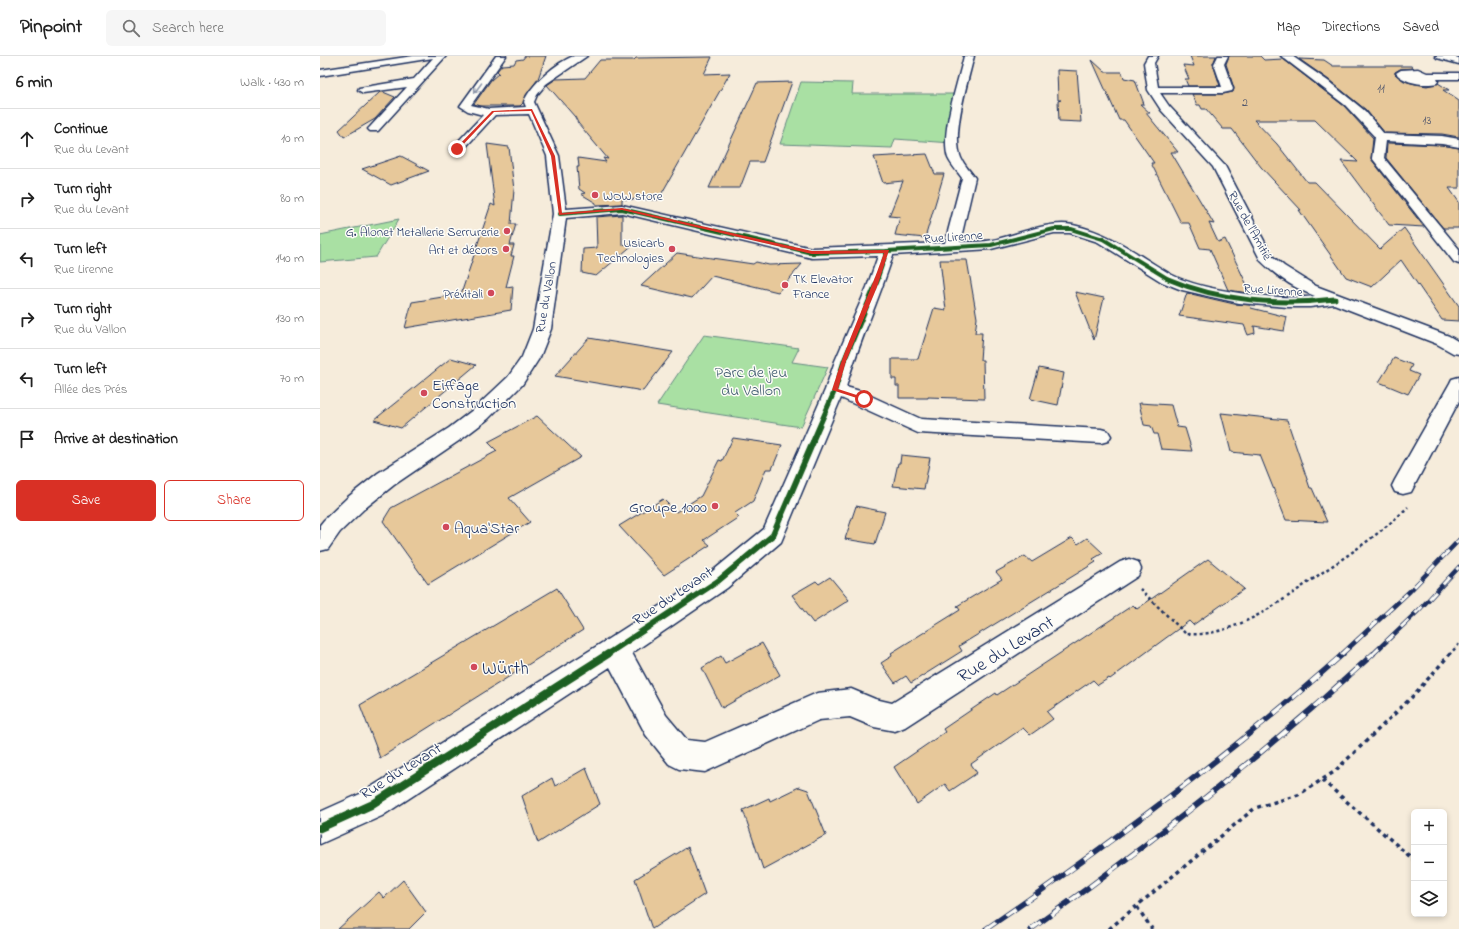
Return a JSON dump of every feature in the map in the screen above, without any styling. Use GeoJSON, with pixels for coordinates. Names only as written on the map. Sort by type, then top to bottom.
{"type":"FeatureCollection","features":[{"type":"Feature","properties":{"kind":"street"},"geometry":{"type":"LineString","coordinates":[[320,73],[432,56]]}},
{"type":"Feature","properties":{"kind":"street"},"geometry":{"type":"LineString","coordinates":[[374,129],[441,56]]}},
{"type":"Feature","properties":{"kind":"street"},"geometry":{"type":"LineString","coordinates":[[500,56],[465,106],[474,110],[532,110],[530,97],[554,72],[582,56]]}},
{"type":"Feature","properties":{"kind":"street"},"geometry":{"type":"LineString","coordinates":[[951,248],[969,178],[955,160],[951,146],[953,127],[969,56]]}},
{"type":"Feature","properties":{"kind":"street","name":"Rue de l'Amitié"},"geometry":{"type":"LineString","coordinates":[[1153,56],[1149,63],[1153,90],[1165,108],[1219,166],[1266,258],[1292,279],[1310,289],[1443,340],[1459,349]]}},
{"type":"Feature","properties":{"kind":"street"},"geometry":{"type":"LineString","coordinates":[[1153,90],[1228,89],[1219,64],[1223,56]]}},
{"type":"Feature","properties":{"kind":"street"},"geometry":{"type":"LineString","coordinates":[[1286,56],[1328,87],[1370,122],[1381,137],[1378,158],[1459,259]]}},
{"type":"Feature","properties":{"kind":"street"},"geometry":{"type":"LineString","coordinates":[[1440,56],[1459,61]]}},
{"type":"Feature","properties":{"kind":"street"},"geometry":{"type":"LineString","coordinates":[[1425,76],[1459,76]]}},
{"type":"Feature","properties":{"kind":"street"},"geometry":{"type":"LineString","coordinates":[[363,90],[417,82]]}},
{"type":"Feature","properties":{"kind":"street","name":"Rue du Vallon"},"geometry":{"type":"LineString","coordinates":[[320,542],[332,526],[356,503],[386,479],[456,433],[481,414],[514,381],[531,357],[542,329],[560,214],[553,156],[532,110]]}},
{"type":"Feature","properties":{"kind":"street"},"geometry":{"type":"LineString","coordinates":[[457,149],[493,111]]}},
{"type":"Feature","properties":{"kind":"street"},"geometry":{"type":"LineString","coordinates":[[1381,137],[1442,140],[1459,143]]}},
{"type":"Feature","properties":{"kind":"street","name":"Rue Lirenne"},"geometry":{"type":"LineString","coordinates":[[560,214],[622,209],[812,253],[887,251],[991,245],[1054,229],[1071,229],[1103,239],[1168,279],[1188,287],[1239,298],[1288,302],[1310,302],[1335,299]]}},
{"type":"Feature","properties":{"kind":"street","name":"Rue du Levant"},"geometry":{"type":"LineString","coordinates":[[320,828],[371,805],[614,650],[718,580],[773,535],[835,390],[844,361],[887,251]]}},
{"type":"Feature","properties":{"kind":"street"},"geometry":{"type":"LineString","coordinates":[[1406,482],[1459,383]]}},
{"type":"Feature","properties":{"kind":"street"},"geometry":{"type":"LineString","coordinates":[[835,390],[853,395],[918,426],[1101,436]]}},
{"type":"Feature","properties":{"kind":"street","name":"Rue du Levant"},"geometry":{"type":"LineString","coordinates":[[614,650],[624,664],[656,725],[679,754],[705,757],[817,708],[851,703],[874,713],[895,717],[1126,571]]}},
{"type":"Feature","properties":{"kind":"path"},"geometry":{"type":"LineString","coordinates":[[1126,571],[1186,634],[1203,635],[1239,623],[1272,607],[1359,547],[1399,516],[1419,495],[1421,487],[1406,482]]}},
{"type":"Feature","properties":{"kind":"path"},"geometry":{"type":"LineString","coordinates":[[1109,929],[1255,808],[1298,795],[1334,772],[1410,698],[1459,644]]}},
{"type":"Feature","properties":{"kind":"path"},"geometry":{"type":"LineString","coordinates":[[1322,780],[1411,857]]}},
{"type":"Feature","properties":{"kind":"path"},"geometry":{"type":"LineString","coordinates":[[1137,907],[1152,929]]}},
{"type":"Feature","properties":{"kind":"green space"},"geometry":{"type":"Polygon","coordinates":[[[801,82],[853,83],[852,94],[961,94],[951,143],[895,139],[892,148],[780,144],[801,82]]]}},
{"type":"Feature","properties":{"kind":"green space"},"geometry":{"type":"Polygon","coordinates":[[[399,219],[376,257],[320,262],[320,235],[399,219]]]}},
{"type":"Feature","properties":{"kind":"green space","name":"Parc de jeu du Vallon"},"geometry":{"type":"Polygon","coordinates":[[[704,335],[799,348],[792,362],[828,367],[801,427],[657,405],[704,335]]]}},
{"type":"Feature","properties":{"kind":"building"},"geometry":{"type":"Polygon","coordinates":[[[525,56],[546,56],[538,79],[520,106],[481,106],[474,104],[491,80],[499,73],[497,71],[502,65],[514,64],[516,60],[523,59],[525,56]]]}},
{"type":"Feature","properties":{"kind":"building"},"geometry":{"type":"Polygon","coordinates":[[[1190,56],[1216,56],[1213,64],[1220,86],[1188,86],[1185,79],[1189,79],[1183,65],[1194,66],[1190,56]]]}},
{"type":"Feature","properties":{"kind":"building"},"geometry":{"type":"Polygon","coordinates":[[[1229,56],[1260,56],[1264,60],[1283,59],[1344,106],[1373,138],[1371,159],[1424,227],[1389,225],[1341,161],[1358,162],[1315,120],[1254,120],[1277,144],[1307,182],[1315,182],[1380,249],[1404,228],[1459,306],[1459,321],[1442,320],[1401,260],[1372,287],[1346,277],[1299,210],[1301,210],[1261,167],[1232,129],[1223,129],[1206,109],[1202,109],[1200,105],[1197,105],[1192,94],[1223,94],[1233,92],[1234,88],[1226,64],[1229,56]]]}},
{"type":"Feature","properties":{"kind":"building"},"geometry":{"type":"Polygon","coordinates":[[[712,57],[704,74],[730,73],[658,200],[622,199],[622,204],[596,205],[596,203],[581,194],[585,193],[579,189],[577,167],[579,167],[578,158],[606,162],[603,158],[608,159],[578,123],[575,117],[547,85],[556,79],[585,78],[600,60],[712,57]]]}},
{"type":"Feature","properties":{"kind":"building"},"geometry":{"type":"Polygon","coordinates":[[[1299,59],[1324,60],[1333,66],[1411,66],[1414,68],[1400,69],[1395,72],[1395,74],[1404,81],[1415,84],[1427,86],[1438,83],[1449,90],[1443,90],[1459,101],[1459,137],[1442,134],[1385,133],[1366,110],[1329,80],[1299,59]]]}},
{"type":"Feature","properties":{"kind":"building"},"geometry":{"type":"Polygon","coordinates":[[[1092,60],[1105,72],[1122,72],[1124,78],[1135,80],[1144,104],[1140,104],[1150,113],[1146,113],[1178,152],[1171,152],[1214,224],[1209,223],[1218,242],[1225,239],[1247,285],[1248,293],[1228,290],[1210,249],[1200,248],[1189,223],[1181,223],[1151,163],[1154,163],[1124,120],[1119,120],[1092,60]]]}},
{"type":"Feature","properties":{"kind":"building"},"geometry":{"type":"Polygon","coordinates":[[[1057,70],[1077,71],[1081,122],[1059,121],[1058,101],[1061,100],[1058,100],[1057,70]]]}},
{"type":"Feature","properties":{"kind":"building"},"geometry":{"type":"Polygon","coordinates":[[[792,82],[763,162],[750,162],[740,188],[709,188],[757,83],[792,82]]]}},
{"type":"Feature","properties":{"kind":"building"},"geometry":{"type":"Polygon","coordinates":[[[380,92],[395,97],[375,119],[344,137],[339,130],[380,92]]]}},
{"type":"Feature","properties":{"kind":"building"},"geometry":{"type":"Polygon","coordinates":[[[1387,143],[1442,145],[1459,148],[1459,188],[1449,188],[1459,202],[1459,228],[1443,228],[1386,158],[1387,143]]]}},
{"type":"Feature","properties":{"kind":"building"},"geometry":{"type":"Polygon","coordinates":[[[487,144],[509,147],[514,190],[511,224],[516,224],[510,245],[514,245],[511,256],[514,256],[506,287],[513,286],[511,310],[405,328],[412,302],[461,294],[491,204],[495,206],[487,144]]]}},
{"type":"Feature","properties":{"kind":"building"},"geometry":{"type":"Polygon","coordinates":[[[927,154],[935,174],[944,174],[925,238],[895,235],[900,217],[889,216],[903,181],[883,183],[874,157],[927,154]]]}},
{"type":"Feature","properties":{"kind":"building"},"geometry":{"type":"Polygon","coordinates":[[[401,156],[429,171],[391,185],[362,169],[401,156]]]}},
{"type":"Feature","properties":{"kind":"building"},"geometry":{"type":"Polygon","coordinates":[[[622,215],[622,245],[635,243],[596,276],[582,273],[583,249],[597,248],[596,217],[622,215]]]}},
{"type":"Feature","properties":{"kind":"building"},"geometry":{"type":"Polygon","coordinates":[[[677,253],[753,264],[756,262],[769,265],[802,264],[778,292],[712,276],[692,298],[641,286],[677,253]]]}},
{"type":"Feature","properties":{"kind":"building"},"geometry":{"type":"Polygon","coordinates":[[[940,260],[967,260],[977,318],[975,333],[982,333],[980,360],[983,360],[984,399],[928,397],[899,398],[899,386],[896,386],[896,379],[892,379],[892,359],[918,359],[934,308],[946,310],[940,260]]]}},
{"type":"Feature","properties":{"kind":"building"},"geometry":{"type":"Polygon","coordinates":[[[1075,292],[1104,298],[1094,340],[1075,292]]]}},
{"type":"Feature","properties":{"kind":"building"},"geometry":{"type":"Polygon","coordinates":[[[1187,293],[1234,304],[1250,305],[1251,308],[1287,317],[1284,331],[1254,326],[1255,333],[1248,335],[1244,325],[1179,316],[1187,293]]]}},
{"type":"Feature","properties":{"kind":"building"},"geometry":{"type":"Polygon","coordinates":[[[589,338],[673,352],[643,391],[555,376],[589,338]]]}},
{"type":"Feature","properties":{"kind":"building","name":"Eiffage Construction"},"geometry":{"type":"Polygon","coordinates":[[[451,358],[476,365],[401,428],[374,420],[451,358]]]}},
{"type":"Feature","properties":{"kind":"building"},"geometry":{"type":"Polygon","coordinates":[[[1394,358],[1412,365],[1409,371],[1419,375],[1408,394],[1379,382],[1394,358]]]}},
{"type":"Feature","properties":{"kind":"building"},"geometry":{"type":"Polygon","coordinates":[[[1039,368],[1064,373],[1058,405],[1030,399],[1039,368]]]}},
{"type":"Feature","properties":{"kind":"building"},"geometry":{"type":"Polygon","coordinates":[[[1139,403],[1171,405],[1177,427],[1185,428],[1192,451],[1161,449],[1157,434],[1154,434],[1151,426],[1144,425],[1139,403]]]}},
{"type":"Feature","properties":{"kind":"building"},"geometry":{"type":"Polygon","coordinates":[[[1221,413],[1287,420],[1310,488],[1312,488],[1327,522],[1286,520],[1260,455],[1231,452],[1221,413]]]}},
{"type":"Feature","properties":{"kind":"building"},"geometry":{"type":"Polygon","coordinates":[[[537,416],[581,457],[509,498],[530,522],[428,584],[383,521],[391,508],[497,451],[488,442],[537,416]]]}},
{"type":"Feature","properties":{"kind":"building","name":"Groupe 1000"},"geometry":{"type":"Polygon","coordinates":[[[733,438],[782,445],[772,469],[766,469],[753,501],[735,513],[739,517],[704,540],[710,545],[664,575],[619,526],[663,499],[676,512],[701,496],[719,460],[722,461],[733,438]]]}},
{"type":"Feature","properties":{"kind":"building"},"geometry":{"type":"Polygon","coordinates":[[[901,455],[930,458],[924,489],[893,486],[901,455]]]}},
{"type":"Feature","properties":{"kind":"building"},"geometry":{"type":"Polygon","coordinates":[[[856,506],[885,512],[875,544],[845,539],[856,506]]]}},
{"type":"Feature","properties":{"kind":"building"},"geometry":{"type":"Polygon","coordinates":[[[1072,538],[1078,544],[1087,538],[1103,553],[1093,559],[1096,562],[959,646],[962,651],[911,683],[906,676],[895,683],[881,663],[892,656],[891,653],[960,610],[957,606],[1002,579],[996,572],[1025,556],[1032,562],[1072,538]]]}},
{"type":"Feature","properties":{"kind":"building"},"geometry":{"type":"Polygon","coordinates":[[[1208,559],[1244,589],[1193,625],[1189,621],[1110,679],[1109,678],[1098,685],[1093,680],[1047,712],[1053,719],[1030,735],[1023,728],[971,764],[977,773],[950,791],[945,784],[917,804],[894,767],[945,732],[943,729],[996,693],[997,695],[1133,605],[1137,609],[1208,559]]]}},
{"type":"Feature","properties":{"kind":"building"},"geometry":{"type":"Polygon","coordinates":[[[830,577],[849,600],[813,623],[792,595],[816,581],[819,584],[830,577]]]}},
{"type":"Feature","properties":{"kind":"building","name":"Würth"},"geometry":{"type":"Polygon","coordinates":[[[557,588],[583,630],[380,758],[360,705],[557,588]]]}},
{"type":"Feature","properties":{"kind":"building"},"geometry":{"type":"Polygon","coordinates":[[[762,643],[780,675],[722,708],[702,668],[721,656],[725,663],[762,643]]]}},
{"type":"Feature","properties":{"kind":"building"},"geometry":{"type":"Polygon","coordinates":[[[586,768],[600,804],[538,843],[522,796],[552,778],[555,786],[586,768]]]}},
{"type":"Feature","properties":{"kind":"building"},"geometry":{"type":"Polygon","coordinates":[[[799,787],[808,790],[826,835],[763,869],[743,810],[769,798],[770,801],[799,787]]]}},
{"type":"Feature","properties":{"kind":"building"},"geometry":{"type":"Polygon","coordinates":[[[688,847],[705,894],[652,929],[635,879],[688,847]]]}},
{"type":"Feature","properties":{"kind":"building"},"geometry":{"type":"Polygon","coordinates":[[[403,880],[426,912],[409,929],[338,929],[379,892],[384,898],[403,880]]]}},
{"type":"Feature","properties":{"kind":"railway"},"geometry":{"type":"LineString","coordinates":[[1341,655],[1410,591],[1459,540]]}},
{"type":"Feature","properties":{"kind":"railway"},"geometry":{"type":"LineString","coordinates":[[1372,655],[1419,610],[1459,567]]}},
{"type":"Feature","properties":{"kind":"railway"},"geometry":{"type":"LineString","coordinates":[[986,929],[1124,831],[1214,763],[1343,654]]}},
{"type":"Feature","properties":{"kind":"railway"},"geometry":{"type":"LineString","coordinates":[[1031,929],[1120,864],[1206,797],[1291,727],[1373,654]]}},
{"type":"Feature","properties":{"kind":"cycle path"},"geometry":{"type":"LineString","coordinates":[[560,214],[622,209],[812,253],[887,251],[991,245],[1054,229],[1071,229],[1103,239],[1168,279],[1188,287],[1239,298],[1288,302],[1310,302],[1335,299]]}},
{"type":"Feature","properties":{"kind":"cycle path"},"geometry":{"type":"LineString","coordinates":[[320,828],[371,805],[614,650],[718,581],[773,535],[835,390],[844,361],[875,287],[887,251]]}},
{"type":"Feature","properties":{"kind":"place","name":"WOW store"},"geometry":{"type":"Point","coordinates":[595,195]}},
{"type":"Feature","properties":{"kind":"place","name":"G. Alonet Metallerie Serrurerie"},"geometry":{"type":"Point","coordinates":[507,231]}},
{"type":"Feature","properties":{"kind":"place","name":"Art et décors"},"geometry":{"type":"Point","coordinates":[506,249]}},
{"type":"Feature","properties":{"kind":"place","name":"Usicarb Technologies"},"geometry":{"type":"Point","coordinates":[672,249]}},
{"type":"Feature","properties":{"kind":"place","name":"TK Elevator France"},"geometry":{"type":"Point","coordinates":[785,285]}},
{"type":"Feature","properties":{"kind":"place","name":"Prévitali"},"geometry":{"type":"Point","coordinates":[491,293]}},
{"type":"Feature","properties":{"kind":"place","name":"Eiffage Construction"},"geometry":{"type":"Point","coordinates":[424,393]}},
{"type":"Feature","properties":{"kind":"place","name":"Groupe 1000"},"geometry":{"type":"Point","coordinates":[715,506]}},
{"type":"Feature","properties":{"kind":"place","name":"Aqua'Star"},"geometry":{"type":"Point","coordinates":[446,527]}},
{"type":"Feature","properties":{"kind":"place","name":"Würth"},"geometry":{"type":"Point","coordinates":[474,667]}},
{"type":"Feature","properties":{"kind":"route"},"geometry":{"type":"LineString","coordinates":[[457,149],[493,111],[532,110],[553,156],[560,214],[622,209],[812,253],[887,251],[844,361],[835,390],[864,399]]}}]}
